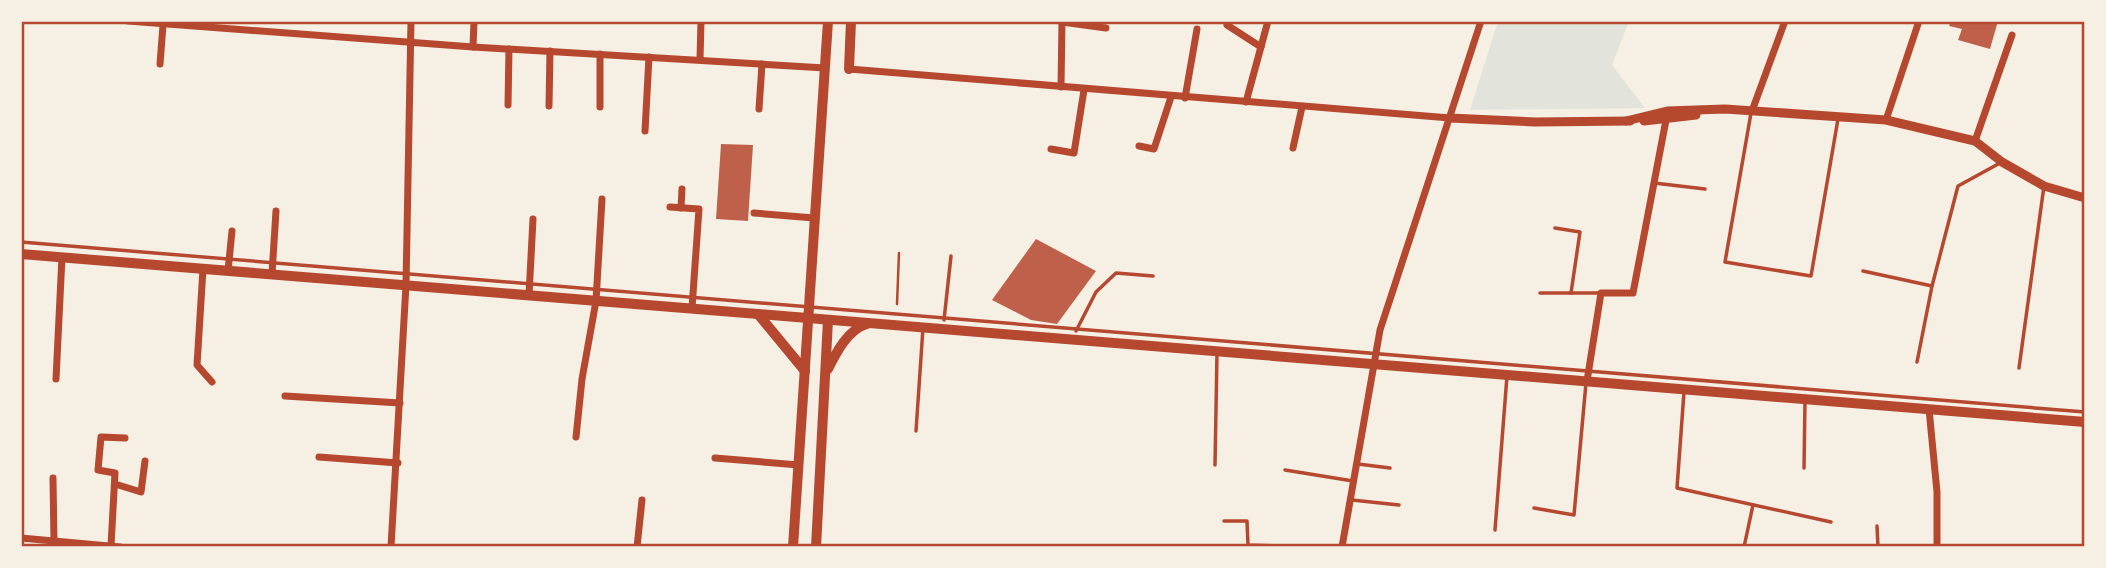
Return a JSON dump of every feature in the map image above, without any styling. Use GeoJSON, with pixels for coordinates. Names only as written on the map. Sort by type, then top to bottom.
{"type":"FeatureCollection","features":[{"type":"Feature","properties":{"kind":"main road"},"geometry":{"type":"LineString","coordinates":[[793,547],[828,21]]}},
{"type":"Feature","properties":{"kind":"main road"},"geometry":{"type":"LineString","coordinates":[[849,69],[851,21]]}},
{"type":"Feature","properties":{"kind":"main road"},"geometry":{"type":"LineString","coordinates":[[21,254],[203,269],[229,266],[272,269],[692,303],[758,314],[807,314],[828,320],[923,327],[943,324],[1217,351],[1374,358],[1507,374],[1587,377],[1685,389],[2085,422]]}},
{"type":"Feature","properties":{"kind":"main road"},"geometry":{"type":"LineString","coordinates":[[758,314],[805,371]]}},
{"type":"Feature","properties":{"kind":"main road"},"geometry":{"type":"LineString","coordinates":[[816,547],[828,320]]}},
{"type":"Feature","properties":{"kind":"main road"},"geometry":{"type":"LineString","coordinates":[[826,371],[847,339],[860,326],[872,323]]}},
{"type":"Feature","properties":{"kind":"main road"},"geometry":{"type":"LineString","coordinates":[[804,395],[824,396]]}},
{"type":"Feature","properties":{"kind":"street"},"geometry":{"type":"LineString","coordinates":[[128,21],[411,43],[825,68]]}},
{"type":"Feature","properties":{"kind":"street"},"geometry":{"type":"LineString","coordinates":[[251,30],[252,21]]}},
{"type":"Feature","properties":{"kind":"street"},"geometry":{"type":"LineString","coordinates":[[391,547],[406,280],[411,21]]}},
{"type":"Feature","properties":{"kind":"street"},"geometry":{"type":"LineString","coordinates":[[473,47],[474,21]]}},
{"type":"Feature","properties":{"kind":"street"},"geometry":{"type":"LineString","coordinates":[[700,59],[701,21]]}},
{"type":"Feature","properties":{"kind":"street"},"geometry":{"type":"LineString","coordinates":[[1246,102],[1268,21]]}},
{"type":"Feature","properties":{"kind":"street"},"geometry":{"type":"LineString","coordinates":[[1342,547],[1380,330],[1481,21]]}},
{"type":"Feature","properties":{"kind":"street"},"geometry":{"type":"LineString","coordinates":[[1752,111],[1786,21]]}},
{"type":"Feature","properties":{"kind":"street"},"geometry":{"type":"LineString","coordinates":[[1886,120],[1919,21]]}},
{"type":"Feature","properties":{"kind":"street"},"geometry":{"type":"LineString","coordinates":[[1061,87],[1062,22],[1106,28]]}},
{"type":"Feature","properties":{"kind":"street"},"geometry":{"type":"LineString","coordinates":[[160,64],[163,24]]}},
{"type":"Feature","properties":{"kind":"street"},"geometry":{"type":"LineString","coordinates":[[1227,25],[1261,47]]}},
{"type":"Feature","properties":{"kind":"street"},"geometry":{"type":"LineString","coordinates":[[1185,98],[1197,29]]}},
{"type":"Feature","properties":{"kind":"street"},"geometry":{"type":"LineString","coordinates":[[1975,141],[2012,35]]}},
{"type":"Feature","properties":{"kind":"street"},"geometry":{"type":"LineString","coordinates":[[508,105],[509,49]]}},
{"type":"Feature","properties":{"kind":"street"},"geometry":{"type":"LineString","coordinates":[[549,106],[550,51]]}},
{"type":"Feature","properties":{"kind":"street"},"geometry":{"type":"LineString","coordinates":[[600,54],[600,107]]}},
{"type":"Feature","properties":{"kind":"street"},"geometry":{"type":"LineString","coordinates":[[645,131],[649,57]]}},
{"type":"Feature","properties":{"kind":"street"},"geometry":{"type":"LineString","coordinates":[[759,109],[762,64]]}},
{"type":"Feature","properties":{"kind":"street"},"geometry":{"type":"LineString","coordinates":[[849,69],[1450,118],[1626,121],[1725,109],[1886,120],[1975,141],[2002,162],[2043,186],[2085,198]]}},
{"type":"Feature","properties":{"kind":"street"},"geometry":{"type":"LineString","coordinates":[[1051,149],[1074,153],[1084,90]]}},
{"type":"Feature","properties":{"kind":"street"},"geometry":{"type":"LineString","coordinates":[[1139,146],[1154,149],[1171,97]]}},
{"type":"Feature","properties":{"kind":"street"},"geometry":{"type":"LineString","coordinates":[[1293,148],[1302,107]]}},
{"type":"Feature","properties":{"kind":"street"},"geometry":{"type":"LineString","coordinates":[[1587,377],[1601,293],[1633,293],[1667,116]]}},
{"type":"Feature","properties":{"kind":"street"},"geometry":{"type":"LineString","coordinates":[[681,208],[682,189]]}},
{"type":"Feature","properties":{"kind":"street"},"geometry":{"type":"LineString","coordinates":[[576,437],[582,379],[597,296],[602,199]]}},
{"type":"Feature","properties":{"kind":"street"},"geometry":{"type":"LineString","coordinates":[[670,207],[699,209],[692,303]]}},
{"type":"Feature","properties":{"kind":"street"},"geometry":{"type":"LineString","coordinates":[[272,269],[276,211]]}},
{"type":"Feature","properties":{"kind":"street"},"geometry":{"type":"LineString","coordinates":[[754,213],[814,218]]}},
{"type":"Feature","properties":{"kind":"street"},"geometry":{"type":"LineString","coordinates":[[529,290],[533,219]]}},
{"type":"Feature","properties":{"kind":"street"},"geometry":{"type":"LineString","coordinates":[[229,266],[232,231]]}},
{"type":"Feature","properties":{"kind":"street"},"geometry":{"type":"LineString","coordinates":[[56,379],[62,257]]}},
{"type":"Feature","properties":{"kind":"street"},"geometry":{"type":"LineString","coordinates":[[203,269],[197,365],[212,382]]}},
{"type":"Feature","properties":{"kind":"street"},"geometry":{"type":"LineString","coordinates":[[285,397],[400,404]]}},
{"type":"Feature","properties":{"kind":"street"},"geometry":{"type":"LineString","coordinates":[[1929,409],[1937,492],[1937,547]]}},
{"type":"Feature","properties":{"kind":"street"},"geometry":{"type":"LineString","coordinates":[[111,546],[116,484],[115,473],[98,470],[102,437],[125,438]]}},
{"type":"Feature","properties":{"kind":"street"},"geometry":{"type":"LineString","coordinates":[[319,457],[397,463]]}},
{"type":"Feature","properties":{"kind":"street"},"geometry":{"type":"LineString","coordinates":[[715,458],[799,465]]}},
{"type":"Feature","properties":{"kind":"street"},"geometry":{"type":"LineString","coordinates":[[116,484],[141,492],[145,461]]}},
{"type":"Feature","properties":{"kind":"street"},"geometry":{"type":"LineString","coordinates":[[53,478],[54,541]]}},
{"type":"Feature","properties":{"kind":"street"},"geometry":{"type":"LineString","coordinates":[[637,547],[642,500]]}},
{"type":"Feature","properties":{"kind":"street"},"geometry":{"type":"LineString","coordinates":[[21,538],[120,547]]}},
{"type":"Feature","properties":{"kind":"lane"},"geometry":{"type":"LineString","coordinates":[[1752,111],[1725,262],[1811,276],[1838,117]]}},
{"type":"Feature","properties":{"kind":"lane"},"geometry":{"type":"LineString","coordinates":[[1917,362],[1932,286],[1958,186],[2002,162]]}},
{"type":"Feature","properties":{"kind":"lane"},"geometry":{"type":"LineString","coordinates":[[1654,183],[1705,189]]}},
{"type":"Feature","properties":{"kind":"lane"},"geometry":{"type":"LineString","coordinates":[[2019,368],[2043,186]]}},
{"type":"Feature","properties":{"kind":"lane"},"geometry":{"type":"LineString","coordinates":[[1555,228],[1580,232],[1571,293]]}},
{"type":"Feature","properties":{"kind":"lane"},"geometry":{"type":"LineString","coordinates":[[21,243],[229,266]]}},
{"type":"Feature","properties":{"kind":"lane"},"geometry":{"type":"LineString","coordinates":[[692,303],[807,314],[897,316],[943,324],[951,256]]}},
{"type":"Feature","properties":{"kind":"lane"},"geometry":{"type":"LineString","coordinates":[[1863,271],[1932,286]]}},
{"type":"Feature","properties":{"kind":"lane"},"geometry":{"type":"LineString","coordinates":[[1153,276],[1116,273],[1096,292],[1074,335],[1587,377],[2085,412]]}},
{"type":"Feature","properties":{"kind":"lane"},"geometry":{"type":"LineString","coordinates":[[1540,293],[1601,293]]}},
{"type":"Feature","properties":{"kind":"lane"},"geometry":{"type":"LineString","coordinates":[[916,430],[923,327]]}},
{"type":"Feature","properties":{"kind":"lane"},"geometry":{"type":"LineString","coordinates":[[1215,465],[1217,351]]}},
{"type":"Feature","properties":{"kind":"lane"},"geometry":{"type":"LineString","coordinates":[[1495,530],[1507,374]]}},
{"type":"Feature","properties":{"kind":"lane"},"geometry":{"type":"LineString","coordinates":[[1534,508],[1574,515],[1587,377]]}},
{"type":"Feature","properties":{"kind":"lane"},"geometry":{"type":"LineString","coordinates":[[1685,389],[1677,488],[1831,522]]}},
{"type":"Feature","properties":{"kind":"lane"},"geometry":{"type":"LineString","coordinates":[[1804,468],[1805,399]]}},
{"type":"Feature","properties":{"kind":"lane"},"geometry":{"type":"LineString","coordinates":[[1356,464],[1390,468]]}},
{"type":"Feature","properties":{"kind":"lane"},"geometry":{"type":"LineString","coordinates":[[1286,470],[1353,481]]}},
{"type":"Feature","properties":{"kind":"lane"},"geometry":{"type":"LineString","coordinates":[[1350,500],[1399,505]]}},
{"type":"Feature","properties":{"kind":"lane"},"geometry":{"type":"LineString","coordinates":[[1744,547],[1753,505]]}},
{"type":"Feature","properties":{"kind":"lane"},"geometry":{"type":"LineString","coordinates":[[1224,521],[1247,521],[1248,545],[1313,547]]}},
{"type":"Feature","properties":{"kind":"lane"},"geometry":{"type":"LineString","coordinates":[[1877,526],[1878,547]]}},
{"type":"Feature","properties":{"kind":"path"},"geometry":{"type":"LineString","coordinates":[[897,316],[899,253]]}},
{"type":"Feature","properties":{"kind":"shaded area"},"geometry":{"type":"Polygon","coordinates":[[[1498,21],[1629,21],[1612,65],[1645,108],[1470,110],[1498,21]]]}},
{"type":"Feature","properties":{"kind":"building"},"geometry":{"type":"Polygon","coordinates":[[[1951,21],[1998,21],[1990,49],[1958,40],[1962,29],[1949,26],[1951,21]]]}},
{"type":"Feature","properties":{"kind":"building"},"geometry":{"type":"Polygon","coordinates":[[[721,144],[753,145],[748,221],[716,219],[721,144]]]}},
{"type":"Feature","properties":{"kind":"building"},"geometry":{"type":"Polygon","coordinates":[[[1036,239],[1096,271],[1057,324],[1031,320],[992,300],[1036,239]]]}}]}
